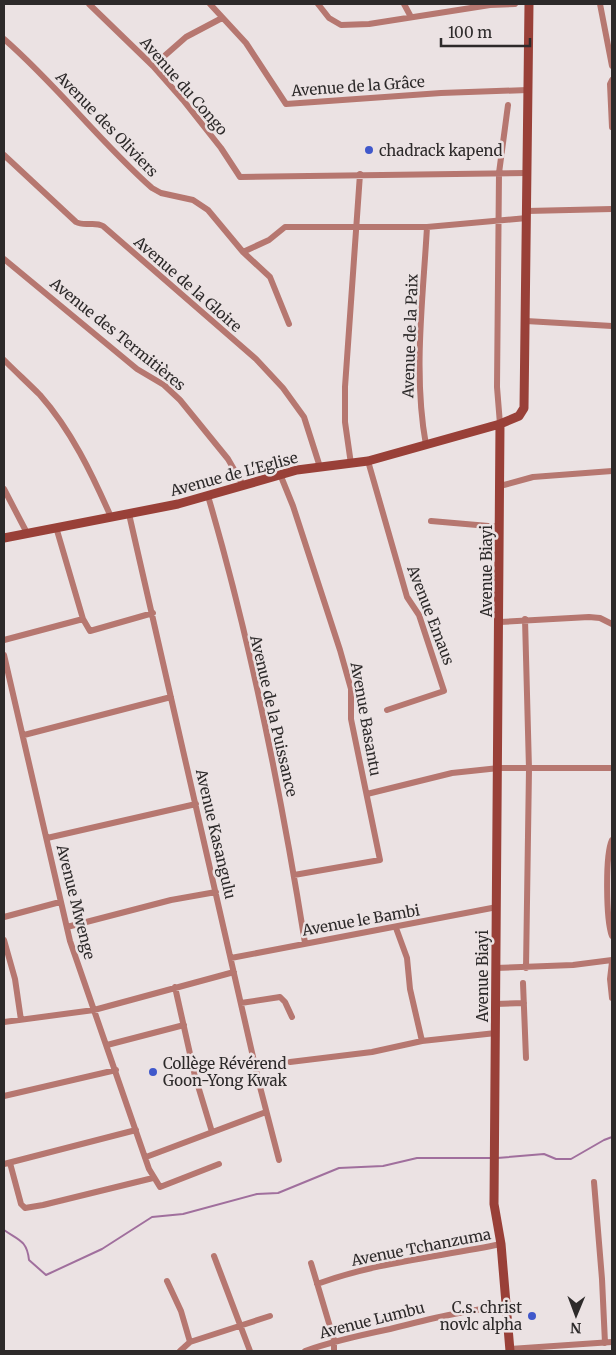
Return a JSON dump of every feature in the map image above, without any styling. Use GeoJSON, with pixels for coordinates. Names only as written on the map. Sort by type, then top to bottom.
{"type":"FeatureCollection","features":[{"type":"Feature","properties":{"kind":"street","name":"Avenue du Congo"},"geometry":{"type":"LineString","coordinates":[[89,4],[153,66],[209,132],[238,176],[527,173]]}},
{"type":"Feature","properties":{"kind":"street","name":"Avenue de la Grâce"},"geometry":{"type":"LineString","coordinates":[[210,4],[246,43],[286,104],[441,93],[528,90]]}},
{"type":"Feature","properties":{"kind":"street"},"geometry":{"type":"LineString","coordinates":[[318,4],[329,18],[341,25],[369,24],[490,5],[516,4]]}},
{"type":"Feature","properties":{"kind":"street"},"geometry":{"type":"LineString","coordinates":[[404,4],[411,17]]}},
{"type":"Feature","properties":{"kind":"street"},"geometry":{"type":"LineString","coordinates":[[508,105],[500,174],[497,328],[500,424],[516,418],[524,411],[529,4]]}},
{"type":"Feature","properties":{"kind":"street"},"geometry":{"type":"LineString","coordinates":[[600,4],[612,66]]}},
{"type":"Feature","properties":{"kind":"street"},"geometry":{"type":"LineString","coordinates":[[153,66],[186,37],[222,18]]}},
{"type":"Feature","properties":{"kind":"street","name":"Avenue des Oliviers"},"geometry":{"type":"LineString","coordinates":[[4,38],[30,62],[141,178],[161,193],[200,203],[244,252],[270,276],[288,324]]}},
{"type":"Feature","properties":{"kind":"street"},"geometry":{"type":"LineString","coordinates":[[612,80],[610,84],[612,127]]}},
{"type":"Feature","properties":{"kind":"street","name":"Avenue de la Gloire"},"geometry":{"type":"LineString","coordinates":[[4,155],[76,222],[82,225],[97,224],[103,226],[256,358],[283,388],[304,416],[320,467]]}},
{"type":"Feature","properties":{"kind":"street"},"geometry":{"type":"LineString","coordinates":[[351,464],[345,422],[345,387],[360,174]]}},
{"type":"Feature","properties":{"kind":"street"},"geometry":{"type":"LineString","coordinates":[[244,252],[268,240],[285,227],[427,227],[500,220],[527,215],[612,209]]}},
{"type":"Feature","properties":{"kind":"street","name":"Avenue de la Paix"},"geometry":{"type":"LineString","coordinates":[[426,445],[420,411],[419,379],[427,227]]}},
{"type":"Feature","properties":{"kind":"street","name":"Avenue des Termitières"},"geometry":{"type":"LineString","coordinates":[[4,259],[137,369],[164,386],[180,400],[228,459],[243,485]]}},
{"type":"Feature","properties":{"kind":"street"},"geometry":{"type":"LineString","coordinates":[[526,321],[612,326]]}},
{"type":"Feature","properties":{"kind":"street"},"geometry":{"type":"LineString","coordinates":[[4,360],[41,396],[58,419],[95,480],[112,517]]}},
{"type":"Feature","properties":{"kind":"street","name":"Avenue de L'Eglise"},"geometry":{"type":"LineString","coordinates":[[4,538],[129,514],[208,496],[280,474],[368,461],[500,424]]}},
{"type":"Feature","properties":{"kind":"street","name":"Avenue Biayi"},"geometry":{"type":"LineString","coordinates":[[500,424],[499,768],[495,968],[496,1156],[494,1204],[500,1244],[510,1350]]}},
{"type":"Feature","properties":{"kind":"street","name":"Avenue Emaus"},"geometry":{"type":"LineString","coordinates":[[368,461],[407,597],[419,615],[444,690],[387,710]]}},
{"type":"Feature","properties":{"kind":"street"},"geometry":{"type":"LineString","coordinates":[[500,486],[533,477],[612,471]]}},
{"type":"Feature","properties":{"kind":"street","name":"Avenue Basantu"},"geometry":{"type":"LineString","coordinates":[[280,474],[293,506],[351,689],[351,719],[380,861],[294,875]]}},
{"type":"Feature","properties":{"kind":"street"},"geometry":{"type":"LineString","coordinates":[[4,489],[28,533]]}},
{"type":"Feature","properties":{"kind":"street","name":"Avenue de la Puissance"},"geometry":{"type":"LineString","coordinates":[[208,496],[241,622],[285,820],[305,943]]}},
{"type":"Feature","properties":{"kind":"street","name":"Avenue Kasangulu"},"geometry":{"type":"LineString","coordinates":[[129,514],[266,1112],[279,1160]]}},
{"type":"Feature","properties":{"kind":"street"},"geometry":{"type":"LineString","coordinates":[[431,521],[500,527]]}},
{"type":"Feature","properties":{"kind":"street"},"geometry":{"type":"LineString","coordinates":[[56,527],[83,619],[90,630],[153,614]]}},
{"type":"Feature","properties":{"kind":"street"},"geometry":{"type":"LineString","coordinates":[[500,622],[525,619],[588,617],[600,618],[612,624]]}},
{"type":"Feature","properties":{"kind":"street"},"geometry":{"type":"LineString","coordinates":[[4,640],[83,619]]}},
{"type":"Feature","properties":{"kind":"street"},"geometry":{"type":"LineString","coordinates":[[525,619],[529,769],[526,968]]}},
{"type":"Feature","properties":{"kind":"street","name":"Avenue Mwenge"},"geometry":{"type":"LineString","coordinates":[[4,655],[24,735],[60,902],[76,961],[153,1178]]}},
{"type":"Feature","properties":{"kind":"street"},"geometry":{"type":"LineString","coordinates":[[24,735],[171,696]]}},
{"type":"Feature","properties":{"kind":"street"},"geometry":{"type":"LineString","coordinates":[[367,794],[436,775],[499,768],[612,768]]}},
{"type":"Feature","properties":{"kind":"street"},"geometry":{"type":"LineString","coordinates":[[47,838],[196,804]]}},
{"type":"Feature","properties":{"kind":"street"},"geometry":{"type":"LineString","coordinates":[[612,840],[608,857],[610,890],[608,920],[612,936]]}},
{"type":"Feature","properties":{"kind":"street"},"geometry":{"type":"LineString","coordinates":[[67,927],[171,900],[216,892]]}},
{"type":"Feature","properties":{"kind":"street"},"geometry":{"type":"LineString","coordinates":[[4,917],[60,902]]}},
{"type":"Feature","properties":{"kind":"street","name":"Avenue le Bambi"},"geometry":{"type":"LineString","coordinates":[[231,958],[305,943],[396,928],[497,907]]}},
{"type":"Feature","properties":{"kind":"street"},"geometry":{"type":"LineString","coordinates":[[396,928],[407,958],[410,989],[422,1041]]}},
{"type":"Feature","properties":{"kind":"street"},"geometry":{"type":"LineString","coordinates":[[4,940],[15,979],[21,1020]]}},
{"type":"Feature","properties":{"kind":"street"},"geometry":{"type":"LineString","coordinates":[[495,968],[526,968],[612,961],[610,979],[612,998]]}},
{"type":"Feature","properties":{"kind":"street"},"geometry":{"type":"LineString","coordinates":[[4,1022],[94,1010],[234,972]]}},
{"type":"Feature","properties":{"kind":"street"},"geometry":{"type":"LineString","coordinates":[[523,984],[526,1058]]}},
{"type":"Feature","properties":{"kind":"street"},"geometry":{"type":"LineString","coordinates":[[175,987],[195,1076],[212,1132]]}},
{"type":"Feature","properties":{"kind":"street"},"geometry":{"type":"LineString","coordinates":[[241,1002],[280,996],[292,1017]]}},
{"type":"Feature","properties":{"kind":"street"},"geometry":{"type":"LineString","coordinates":[[495,1004],[524,1003]]}},
{"type":"Feature","properties":{"kind":"street"},"geometry":{"type":"LineString","coordinates":[[107,1045],[184,1025]]}},
{"type":"Feature","properties":{"kind":"street"},"geometry":{"type":"LineString","coordinates":[[290,1062],[372,1052],[422,1041],[496,1033]]}},
{"type":"Feature","properties":{"kind":"street"},"geometry":{"type":"LineString","coordinates":[[4,1096],[116,1070]]}},
{"type":"Feature","properties":{"kind":"street"},"geometry":{"type":"LineString","coordinates":[[146,1157],[266,1112]]}},
{"type":"Feature","properties":{"kind":"street"},"geometry":{"type":"LineString","coordinates":[[136,1130],[7,1163],[21,1204],[25,1208],[43,1206],[153,1178],[160,1186],[219,1164]]}},
{"type":"Feature","properties":{"kind":"street"},"geometry":{"type":"LineString","coordinates":[[594,1182],[605,1343]]}},
{"type":"Feature","properties":{"kind":"street","name":"Avenue Tchanzuma"},"geometry":{"type":"LineString","coordinates":[[317,1284],[342,1275],[398,1261],[500,1244]]}},
{"type":"Feature","properties":{"kind":"street"},"geometry":{"type":"LineString","coordinates":[[214,1256],[250,1351]]}},
{"type":"Feature","properties":{"kind":"street"},"geometry":{"type":"LineString","coordinates":[[311,1263],[334,1340],[334,1351]]}},
{"type":"Feature","properties":{"kind":"street"},"geometry":{"type":"LineString","coordinates":[[167,1281],[181,1311],[190,1342]]}},
{"type":"Feature","properties":{"kind":"street","name":"Avenue Lumbu"},"geometry":{"type":"LineString","coordinates":[[305,1351],[334,1340],[461,1311],[506,1306]]}},
{"type":"Feature","properties":{"kind":"street"},"geometry":{"type":"LineString","coordinates":[[180,1351],[190,1342],[270,1316]]}},
{"type":"Feature","properties":{"kind":"street"},"geometry":{"type":"LineString","coordinates":[[510,1350],[612,1342]]}},
{"type":"Feature","properties":{"kind":"waterway"},"geometry":{"type":"LineString","coordinates":[[497,1158],[544,1154],[556,1159],[571,1159],[612,1137]]}},
{"type":"Feature","properties":{"kind":"waterway"},"geometry":{"type":"LineString","coordinates":[[4,1230],[24,1244],[29,1260],[46,1275],[102,1249],[152,1217],[183,1214],[257,1194],[278,1193],[339,1168],[383,1166],[417,1158],[492,1158]]}},
{"type":"Feature","properties":{"kind":"place","name":"chadrack kapend"},"geometry":{"type":"Point","coordinates":[369,150]}},
{"type":"Feature","properties":{"kind":"place","name":"Collège Révérend Goon-Yong Kwak"},"geometry":{"type":"Point","coordinates":[153,1072]}},
{"type":"Feature","properties":{"kind":"place","name":"C.s. christ novlc alpha"},"geometry":{"type":"Point","coordinates":[532,1316]}}]}
